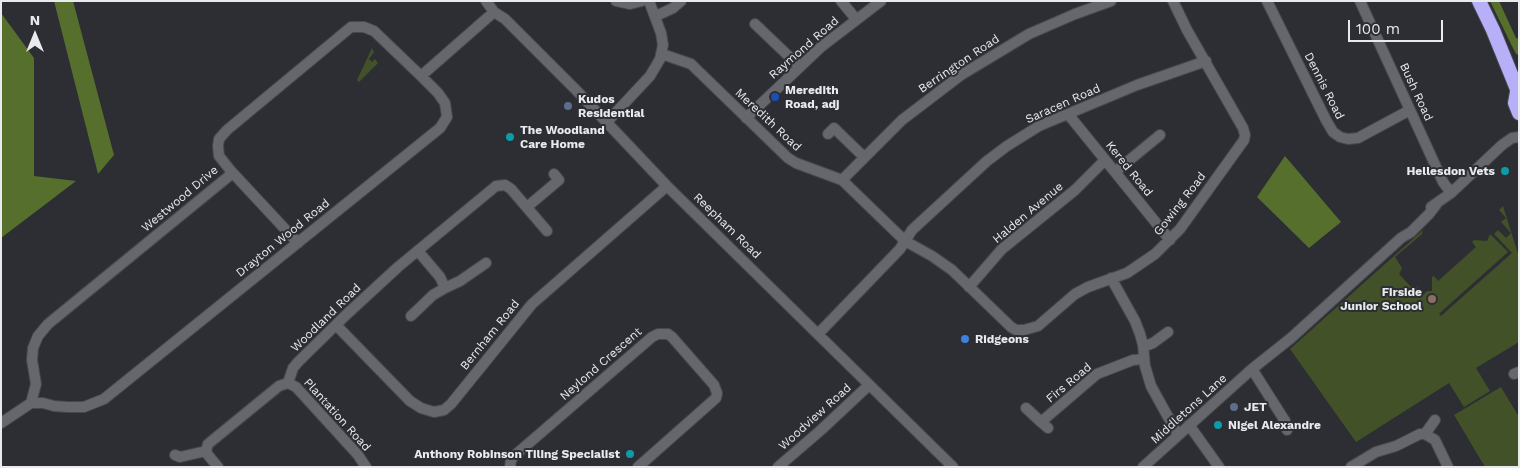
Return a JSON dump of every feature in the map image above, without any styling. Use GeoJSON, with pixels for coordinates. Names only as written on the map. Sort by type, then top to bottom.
{"type":"FeatureCollection","features":[{"type":"Feature","properties":{"kind":"highway"},"geometry":{"type":"LineString","coordinates":[[1479,1],[1493,30],[1518,93],[1515,103],[1519,114]]}},
{"type":"Feature","properties":{"kind":"street","name":"Reepham Road"},"geometry":{"type":"LineString","coordinates":[[486,1],[494,12],[505,19],[551,65],[667,186],[953,467]]}},
{"type":"Feature","properties":{"kind":"street"},"geometry":{"type":"LineString","coordinates":[[616,1],[630,4],[642,1]]}},
{"type":"Feature","properties":{"kind":"street"},"geometry":{"type":"LineString","coordinates":[[606,122],[650,76],[657,67],[662,54],[661,33],[649,1]]}},
{"type":"Feature","properties":{"kind":"street"},"geometry":{"type":"LineString","coordinates":[[656,16],[673,8],[681,1]]}},
{"type":"Feature","properties":{"kind":"street"},"geometry":{"type":"LineString","coordinates":[[840,1],[856,19]]}},
{"type":"Feature","properties":{"kind":"street","name":"Raymond Road"},"geometry":{"type":"LineString","coordinates":[[746,118],[799,66],[881,1]]}},
{"type":"Feature","properties":{"kind":"street","name":"Berrington Road"},"geometry":{"type":"LineString","coordinates":[[842,180],[902,120],[961,75],[1029,34],[1111,1]]}},
{"type":"Feature","properties":{"kind":"street","name":"Gowing Road"},"geometry":{"type":"LineString","coordinates":[[904,241],[952,270],[1004,322],[1016,330],[1038,326],[1075,294],[1126,273],[1155,254],[1170,240],[1244,140],[1245,135],[1243,128],[1174,1]]}},
{"type":"Feature","properties":{"kind":"street","name":"Dennis Road"},"geometry":{"type":"LineString","coordinates":[[1267,1],[1326,120],[1340,137],[1348,139],[1358,138],[1410,110]]}},
{"type":"Feature","properties":{"kind":"street","name":"Bush Road"},"geometry":{"type":"LineString","coordinates":[[1360,1],[1445,187],[1451,193]]}},
{"type":"Feature","properties":{"kind":"street"},"geometry":{"type":"LineString","coordinates":[[421,76],[494,12]]}},
{"type":"Feature","properties":{"kind":"street"},"geometry":{"type":"LineString","coordinates":[[755,24],[799,66]]}},
{"type":"Feature","properties":{"kind":"street","name":"Westwood Drive"},"geometry":{"type":"LineString","coordinates":[[31,403],[36,384],[32,360],[33,348],[38,336],[48,324],[229,176],[231,171],[219,156],[219,139],[227,130],[351,27],[364,27],[374,31],[421,76]]}},
{"type":"Feature","properties":{"kind":"street","name":"Meredith Road"},"geometry":{"type":"LineString","coordinates":[[662,54],[691,64],[788,158],[796,163],[842,180],[904,241]]}},
{"type":"Feature","properties":{"kind":"street","name":"Saracen Road"},"geometry":{"type":"LineString","coordinates":[[904,241],[912,230],[940,203],[1007,146],[1039,126],[1137,85],[1206,61]]}},
{"type":"Feature","properties":{"kind":"street","name":"Drayton Wood Road"},"geometry":{"type":"LineString","coordinates":[[31,403],[84,407],[104,399],[440,128],[447,117],[445,103],[421,76]]}},
{"type":"Feature","properties":{"kind":"street","name":"Kered Road"},"geometry":{"type":"LineString","coordinates":[[1068,114],[1170,240]]}},
{"type":"Feature","properties":{"kind":"street"},"geometry":{"type":"LineString","coordinates":[[830,128],[864,157]]}},
{"type":"Feature","properties":{"kind":"street","name":"Middletons Lane"},"geometry":{"type":"LineString","coordinates":[[1143,467],[1189,425],[1210,409],[1252,369],[1291,338],[1401,238],[1411,232],[1436,205],[1497,149],[1515,138],[1513,134],[1519,129]]}},
{"type":"Feature","properties":{"kind":"street"},"geometry":{"type":"LineString","coordinates":[[1115,172],[1160,135]]}},
{"type":"Feature","properties":{"kind":"street","name":"Halden Avenue"},"geometry":{"type":"LineString","coordinates":[[969,287],[1002,249],[1076,190],[1105,160]]}},
{"type":"Feature","properties":{"kind":"street"},"geometry":{"type":"LineString","coordinates":[[231,171],[298,243]]}},
{"type":"Feature","properties":{"kind":"street"},"geometry":{"type":"LineString","coordinates":[[526,207],[559,180],[554,174]]}},
{"type":"Feature","properties":{"kind":"street","name":"Woodland Road"},"geometry":{"type":"LineString","coordinates":[[288,383],[293,368],[298,362],[398,267],[496,186],[505,185],[511,189],[547,231]]}},
{"type":"Feature","properties":{"kind":"street","name":"Bernham Road"},"geometry":{"type":"LineString","coordinates":[[336,326],[410,401],[421,408],[434,412],[444,410],[532,304],[667,186]]}},
{"type":"Feature","properties":{"kind":"street"},"geometry":{"type":"LineString","coordinates":[[818,334],[900,249],[904,241]]}},
{"type":"Feature","properties":{"kind":"street"},"geometry":{"type":"LineString","coordinates":[[418,251],[440,277],[445,288]]}},
{"type":"Feature","properties":{"kind":"street"},"geometry":{"type":"LineString","coordinates":[[411,316],[433,295],[460,281],[486,263]]}},
{"type":"Feature","properties":{"kind":"street"},"geometry":{"type":"LineString","coordinates":[[1110,278],[1135,322],[1143,345],[1144,359],[1151,386],[1178,435]]}},
{"type":"Feature","properties":{"kind":"street"},"geometry":{"type":"LineString","coordinates":[[1143,345],[1154,342],[1168,332]]}},
{"type":"Feature","properties":{"kind":"street","name":"Neylond Crescent"},"geometry":{"type":"LineString","coordinates":[[510,467],[510,460],[514,456],[652,336],[668,334],[714,385],[717,393],[716,398],[640,466]]}},
{"type":"Feature","properties":{"kind":"street","name":"Firs Road"},"geometry":{"type":"LineString","coordinates":[[1026,408],[1045,425],[1097,374],[1132,360],[1144,359]]}},
{"type":"Feature","properties":{"kind":"street"},"geometry":{"type":"LineString","coordinates":[[1252,369],[1285,421],[1287,430]]}},
{"type":"Feature","properties":{"kind":"street"},"geometry":{"type":"LineString","coordinates":[[216,466],[206,451],[206,447],[213,439],[279,386],[288,383]]}},
{"type":"Feature","properties":{"kind":"street","name":"Plantation Road"},"geometry":{"type":"LineString","coordinates":[[288,383],[296,387],[366,467]]}},
{"type":"Feature","properties":{"kind":"street","name":"Woodview Road"},"geometry":{"type":"LineString","coordinates":[[778,467],[869,385]]}},
{"type":"Feature","properties":{"kind":"street"},"geometry":{"type":"LineString","coordinates":[[1,423],[31,403]]}},
{"type":"Feature","properties":{"kind":"street"},"geometry":{"type":"LineString","coordinates":[[1425,434],[1435,420]]}},
{"type":"Feature","properties":{"kind":"street"},"geometry":{"type":"LineString","coordinates":[[1189,425],[1219,467]]}},
{"type":"Feature","properties":{"kind":"street"},"geometry":{"type":"LineString","coordinates":[[1351,467],[1376,452],[1396,446],[1415,435],[1425,434],[1435,440],[1448,467]]}},
{"type":"Feature","properties":{"kind":"street"},"geometry":{"type":"LineString","coordinates":[[175,455],[180,457],[206,451]]}},
{"type":"Feature","properties":{"kind":"green space"},"geometry":{"type":"Polygon","coordinates":[[[54,1],[73,1],[114,155],[98,174],[54,1]]]}},
{"type":"Feature","properties":{"kind":"green space"},"geometry":{"type":"Polygon","coordinates":[[[1490,1],[1499,1],[1516,38],[1519,39],[1519,55],[1516,54],[1490,1]]]}},
{"type":"Feature","properties":{"kind":"green space"},"geometry":{"type":"Polygon","coordinates":[[[1,13],[34,58],[34,176],[76,181],[1,238],[1,13]]]}},
{"type":"Feature","properties":{"kind":"green space"},"geometry":{"type":"Polygon","coordinates":[[[372,48],[374,52],[369,59],[372,62],[375,59],[378,63],[359,82],[357,80],[372,48]]]}},
{"type":"Feature","properties":{"kind":"green space"},"geometry":{"type":"Polygon","coordinates":[[[1285,156],[1341,222],[1309,248],[1257,197],[1285,156]]]}},
{"type":"Feature","properties":{"kind":"green space","name":"Firside Junior School"},"geometry":{"type":"Polygon","coordinates":[[[1503,206],[1519,257],[1519,342],[1476,368],[1490,391],[1464,407],[1449,383],[1356,442],[1290,349],[1423,230],[1422,234],[1395,257],[1402,268],[1399,274],[1414,290],[1417,287],[1423,295],[1427,291],[1432,291],[1432,277],[1434,276],[1438,281],[1476,247],[1472,242],[1474,240],[1487,241],[1490,234],[1508,252],[1442,311],[1439,314],[1441,316],[1512,253],[1494,234],[1498,230],[1506,238],[1511,233],[1501,222],[1506,218],[1499,210],[1503,206]]]}},
{"type":"Feature","properties":{"kind":"green space"},"geometry":{"type":"Polygon","coordinates":[[[1501,387],[1519,417],[1519,467],[1485,467],[1454,415],[1501,387]]]}},
{"type":"Feature","properties":{"kind":"place","name":"Meredith Road, adj"},"geometry":{"type":"Point","coordinates":[775,97]}},
{"type":"Feature","properties":{"kind":"place","name":"Kudos Residential"},"geometry":{"type":"Point","coordinates":[568,106]}},
{"type":"Feature","properties":{"kind":"place","name":"The Woodland Care Home"},"geometry":{"type":"Point","coordinates":[510,137]}},
{"type":"Feature","properties":{"kind":"place","name":"Hellesdon Vets"},"geometry":{"type":"Point","coordinates":[1505,171]}},
{"type":"Feature","properties":{"kind":"place","name":"Firside Junior School"},"geometry":{"type":"Point","coordinates":[1432,299]}},
{"type":"Feature","properties":{"kind":"place","name":"Ridgeons"},"geometry":{"type":"Point","coordinates":[965,339]}},
{"type":"Feature","properties":{"kind":"place","name":"JET"},"geometry":{"type":"Point","coordinates":[1234,407]}},
{"type":"Feature","properties":{"kind":"place","name":"Nigel Alexandre"},"geometry":{"type":"Point","coordinates":[1218,425]}},
{"type":"Feature","properties":{"kind":"place","name":"Anthony Robinson Tiling Specialist"},"geometry":{"type":"Point","coordinates":[630,454]}}]}
